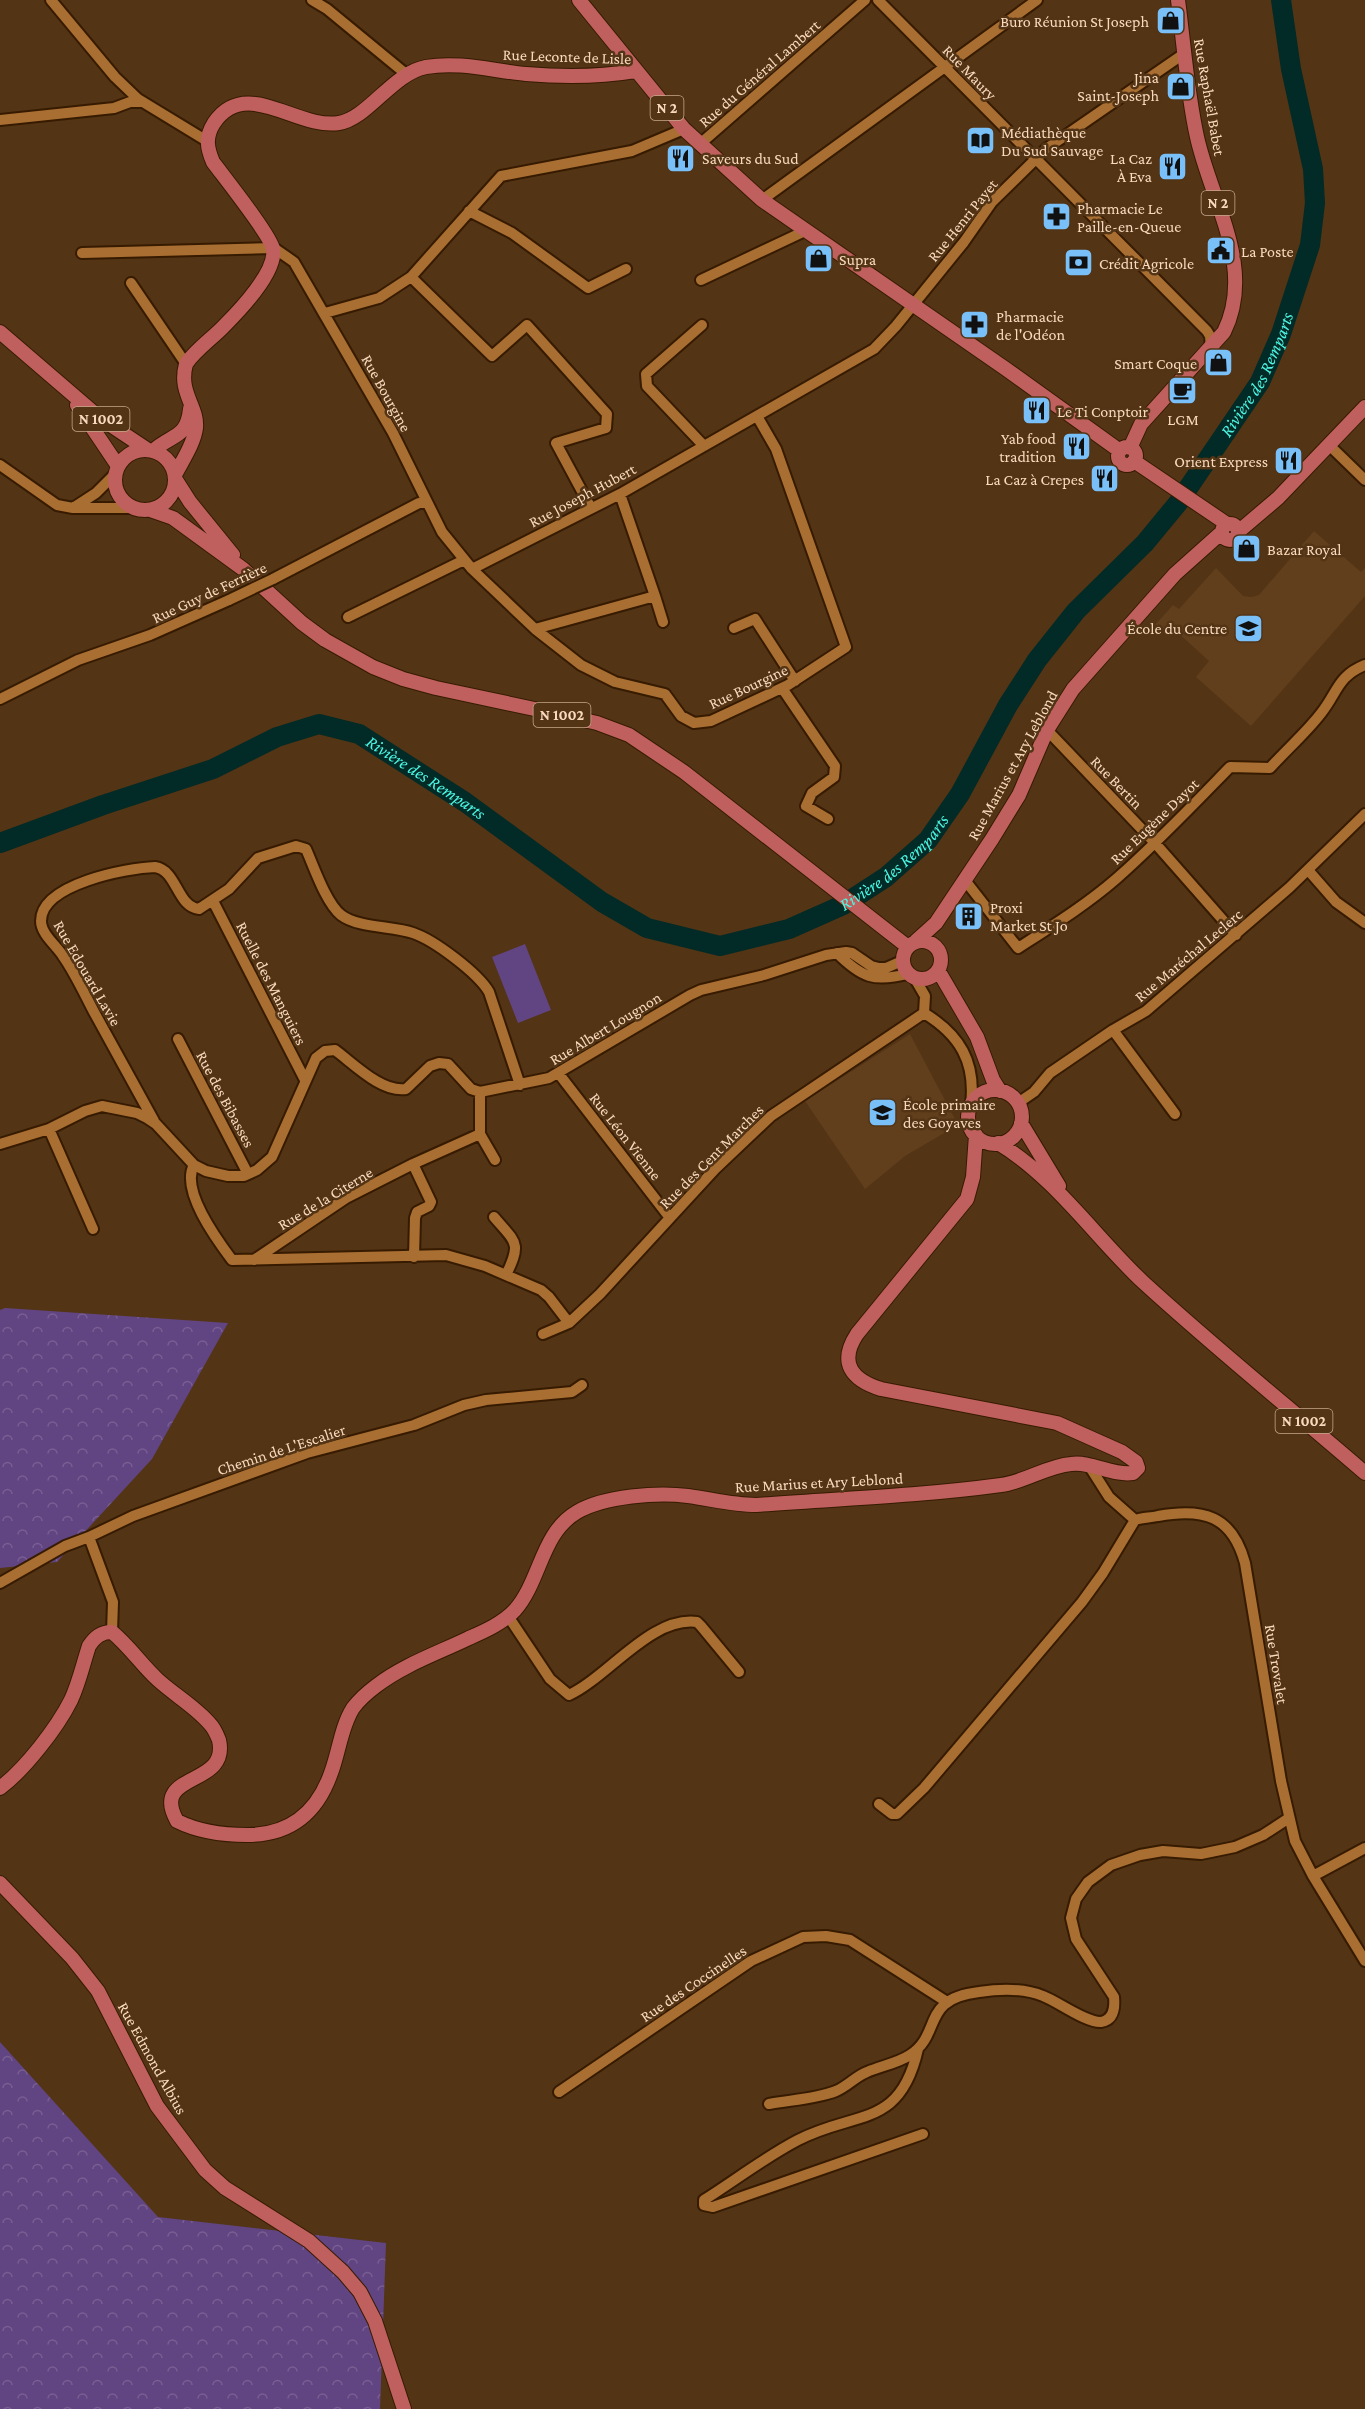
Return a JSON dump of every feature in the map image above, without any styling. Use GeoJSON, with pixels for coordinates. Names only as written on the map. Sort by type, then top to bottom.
{"type":"FeatureCollection","features":[{"type":"Feature","properties":{"kind":"main road","name":"N 2"},"geometry":{"type":"LineString","coordinates":[[579,0],[635,71]]}},
{"type":"Feature","properties":{"kind":"main road","name":"Rue Raphaël Babet"},"geometry":{"type":"LineString","coordinates":[[1128,453],[1141,424],[1224,332],[1231,319],[1234,300],[1234,258],[1230,237],[1197,137],[1178,0]]}},
{"type":"Feature","properties":{"kind":"main road","name":"Rue Leconte de Lisle"},"geometry":{"type":"LineString","coordinates":[[207,141],[211,128],[232,105],[251,103],[325,124],[342,123],[353,117],[406,74],[444,64],[527,74],[598,75],[635,71],[684,129],[762,200],[1128,453]]}},
{"type":"Feature","properties":{"kind":"main road"},"geometry":{"type":"LineString","coordinates":[[191,407],[189,423],[182,432],[150,450],[131,453],[117,470],[115,483],[117,493],[132,508],[150,510],[166,502],[173,492],[175,478],[196,425],[183,378],[186,364],[253,295],[269,266],[273,248],[213,162],[207,141]]}},
{"type":"Feature","properties":{"kind":"main road","name":"N 1002"},"geometry":{"type":"LineString","coordinates":[[0,332],[100,418],[150,450]]}},
{"type":"Feature","properties":{"kind":"main road","name":"N 1002"},"geometry":{"type":"LineString","coordinates":[[59,382],[95,429],[117,470]]}},
{"type":"Feature","properties":{"kind":"main road"},"geometry":{"type":"LineString","coordinates":[[1228,530],[1255,518],[1365,407]]}},
{"type":"Feature","properties":{"kind":"main road"},"geometry":{"type":"LineString","coordinates":[[150,450],[168,460],[175,478]]}},
{"type":"Feature","properties":{"kind":"main road","name":"N 2"},"geometry":{"type":"LineString","coordinates":[[1128,453],[1149,471],[1214,516],[1228,530]]}},
{"type":"Feature","properties":{"kind":"main road","name":"N 1002"},"geometry":{"type":"LineString","coordinates":[[175,478],[190,502],[243,569]]}},
{"type":"Feature","properties":{"kind":"main road","name":"N 1002"},"geometry":{"type":"LineString","coordinates":[[150,510],[173,518],[243,569],[325,640],[373,667],[403,679],[436,688],[578,718],[629,735],[684,772],[882,926],[912,944],[928,942],[937,949]]}},
{"type":"Feature","properties":{"kind":"main road","name":"Rue Marius et Ary Leblond"},"geometry":{"type":"LineString","coordinates":[[912,944],[935,925],[993,839],[1018,795],[1047,730],[1073,689],[1175,574],[1201,550],[1228,530]]}},
{"type":"Feature","properties":{"kind":"main road"},"geometry":{"type":"LineString","coordinates":[[933,974],[941,959],[937,949],[935,925]]}},
{"type":"Feature","properties":{"kind":"main road"},"geometry":{"type":"LineString","coordinates":[[912,944],[908,971],[933,974],[949,990],[977,1037],[986,1065],[1000,1091]]}},
{"type":"Feature","properties":{"kind":"main road"},"geometry":{"type":"LineString","coordinates":[[973,1102],[982,1093],[1000,1091],[1013,1097],[1021,1109],[1021,1123],[1013,1137],[996,1144],[976,1135],[968,1121],[973,1102],[983,1083],[986,1065]]}},
{"type":"Feature","properties":{"kind":"main road","name":"N 1002"},"geometry":{"type":"LineString","coordinates":[[1021,1123],[1050,1174],[1084,1219]]}},
{"type":"Feature","properties":{"kind":"main road","name":"Rue Marius et Ary Leblond"},"geometry":{"type":"LineString","coordinates":[[112,1632],[125,1642],[158,1680],[210,1723],[219,1742],[215,1764],[206,1773],[178,1786],[172,1794],[170,1802],[177,1821],[189,1827],[205,1830],[241,1835],[265,1835],[284,1830],[302,1819],[319,1799],[331,1774],[343,1731],[353,1709],[365,1695],[397,1673],[487,1630],[508,1616],[528,1592],[553,1535],[578,1511],[598,1503],[661,1495],[689,1496],[736,1505],[756,1505],[960,1490],[1005,1484],[1062,1466],[1087,1464],[1127,1474],[1133,1473],[1138,1468],[1130,1456],[1057,1423],[868,1385],[859,1380],[848,1362],[851,1343],[967,1199],[973,1177],[976,1135]]}},
{"type":"Feature","properties":{"kind":"main road","name":"N 1002"},"geometry":{"type":"LineString","coordinates":[[996,1144],[1020,1156],[1142,1280],[1242,1369],[1365,1473]]}},
{"type":"Feature","properties":{"kind":"main road","name":"Rue Marius et Ary Leblond"},"geometry":{"type":"LineString","coordinates":[[973,1177],[996,1144]]}},
{"type":"Feature","properties":{"kind":"main road"},"geometry":{"type":"LineString","coordinates":[[0,1788],[31,1756],[70,1701],[89,1646],[94,1638],[105,1632],[112,1632]]}},
{"type":"Feature","properties":{"kind":"main road","name":"Rue Edmond Albius"},"geometry":{"type":"LineString","coordinates":[[0,1883],[72,1959],[98,1991],[157,2106],[205,2170],[225,2188],[309,2241],[343,2271],[360,2292],[375,2321],[404,2409]]}},
{"type":"Feature","properties":{"kind":"street"},"geometry":{"type":"LineString","coordinates":[[51,0],[115,77],[143,102],[207,141]]}},
{"type":"Feature","properties":{"kind":"street"},"geometry":{"type":"LineString","coordinates":[[312,0],[327,9],[406,74]]}},
{"type":"Feature","properties":{"kind":"street","name":"Rue du Général Lambert"},"geometry":{"type":"LineString","coordinates":[[700,144],[865,0]]}},
{"type":"Feature","properties":{"kind":"street","name":"Rue Maury"},"geometry":{"type":"LineString","coordinates":[[878,0],[1207,331],[1211,348]]}},
{"type":"Feature","properties":{"kind":"street"},"geometry":{"type":"LineString","coordinates":[[762,200],[1037,0]]}},
{"type":"Feature","properties":{"kind":"street","name":"Rue Henri Payet"},"geometry":{"type":"LineString","coordinates":[[912,305],[964,242],[992,202],[1046,149],[1185,53]]}},
{"type":"Feature","properties":{"kind":"street"},"geometry":{"type":"LineString","coordinates":[[0,120],[114,108],[130,102],[143,102]]}},
{"type":"Feature","properties":{"kind":"street","name":"Rue du Général Lambert"},"geometry":{"type":"LineString","coordinates":[[326,313],[379,297],[411,277],[501,176],[632,151],[684,129]]}},
{"type":"Feature","properties":{"kind":"street"},"geometry":{"type":"LineString","coordinates":[[469,211],[512,233],[588,288],[626,269]]}},
{"type":"Feature","properties":{"kind":"street"},"geometry":{"type":"LineString","coordinates":[[701,280],[805,231]]}},
{"type":"Feature","properties":{"kind":"street"},"geometry":{"type":"LineString","coordinates":[[82,253],[273,248]]}},
{"type":"Feature","properties":{"kind":"street","name":"Rue Bourgine"},"geometry":{"type":"LineString","coordinates":[[273,248],[294,262],[326,313],[393,433],[442,532],[464,560],[536,629],[581,665],[615,682],[665,694],[681,716],[694,723],[711,721],[782,688],[846,647],[776,449],[757,416]]}},
{"type":"Feature","properties":{"kind":"street"},"geometry":{"type":"LineString","coordinates":[[411,277],[492,356],[527,325],[607,414],[606,428],[556,443],[591,508]]}},
{"type":"Feature","properties":{"kind":"street"},"geometry":{"type":"LineString","coordinates":[[131,283],[186,364]]}},
{"type":"Feature","properties":{"kind":"street","name":"Rue Joseph Hubert"},"geometry":{"type":"LineString","coordinates":[[472,569],[620,494],[874,349],[912,305]]}},
{"type":"Feature","properties":{"kind":"street"},"geometry":{"type":"LineString","coordinates":[[702,325],[646,374],[645,379],[647,386],[704,446]]}},
{"type":"Feature","properties":{"kind":"street"},"geometry":{"type":"LineString","coordinates":[[1329,445],[1365,480]]}},
{"type":"Feature","properties":{"kind":"street"},"geometry":{"type":"LineString","coordinates":[[0,465],[57,505],[73,508],[132,508]]}},
{"type":"Feature","properties":{"kind":"street"},"geometry":{"type":"LineString","coordinates":[[73,508],[96,493],[117,470]]}},
{"type":"Feature","properties":{"kind":"street"},"geometry":{"type":"LineString","coordinates":[[620,494],[663,622]]}},
{"type":"Feature","properties":{"kind":"street","name":"Rue Guy de Ferrière"},"geometry":{"type":"LineString","coordinates":[[2,695],[78,660],[150,635],[229,600],[419,503],[426,503]]}},
{"type":"Feature","properties":{"kind":"street"},"geometry":{"type":"LineString","coordinates":[[348,617],[464,560]]}},
{"type":"Feature","properties":{"kind":"street"},"geometry":{"type":"LineString","coordinates":[[536,629],[655,596]]}},
{"type":"Feature","properties":{"kind":"street"},"geometry":{"type":"LineString","coordinates":[[734,628],[755,619],[795,681]]}},
{"type":"Feature","properties":{"kind":"street","name":"Rue Eugène Dayot"},"geometry":{"type":"LineString","coordinates":[[964,879],[1018,948],[1085,904],[1155,843],[1230,767],[1270,768],[1322,712],[1339,682],[1351,671],[1365,665]]}},
{"type":"Feature","properties":{"kind":"street"},"geometry":{"type":"LineString","coordinates":[[782,688],[835,766],[834,777],[812,793],[806,806],[828,819]]}},
{"type":"Feature","properties":{"kind":"street","name":"Rue Bertin"},"geometry":{"type":"LineString","coordinates":[[1047,730],[1155,843],[1236,935]]}},
{"type":"Feature","properties":{"kind":"street","name":"Rue Maréchal Leclerc"},"geometry":{"type":"LineString","coordinates":[[1018,1103],[1034,1092],[1050,1073],[1113,1030],[1146,1011],[1236,935],[1308,870],[1365,814]]}},
{"type":"Feature","properties":{"kind":"street"},"geometry":{"type":"LineString","coordinates":[[213,901],[229,889],[258,858],[296,846],[306,849],[333,906],[341,914],[349,919],[387,929],[412,932],[439,948],[481,981],[489,992],[520,1085]]}},
{"type":"Feature","properties":{"kind":"street","name":"Rue Edouard Lavie"},"geometry":{"type":"LineString","coordinates":[[156,1124],[63,956],[47,936],[41,920],[47,905],[60,893],[75,884],[149,868],[161,868],[191,907],[199,909],[213,901]]}},
{"type":"Feature","properties":{"kind":"street"},"geometry":{"type":"LineString","coordinates":[[1308,870],[1336,902],[1365,923]]}},
{"type":"Feature","properties":{"kind":"street","name":"Ruelle des Manguiers"},"geometry":{"type":"LineString","coordinates":[[213,901],[305,1080]]}},
{"type":"Feature","properties":{"kind":"street","name":"Rue Albert Lougnon"},"geometry":{"type":"LineString","coordinates":[[480,1092],[520,1085],[559,1074],[690,995],[837,952],[852,953],[871,966],[908,971]]}},
{"type":"Feature","properties":{"kind":"street"},"geometry":{"type":"LineString","coordinates":[[908,971],[925,996],[924,1013],[944,1026],[964,1054],[972,1075],[973,1102]]}},
{"type":"Feature","properties":{"kind":"street","name":"Rue des Cent Marches"},"geometry":{"type":"LineString","coordinates":[[569,1323],[600,1294],[721,1163],[771,1116],[924,1013]]}},
{"type":"Feature","properties":{"kind":"street"},"geometry":{"type":"LineString","coordinates":[[1113,1030],[1175,1114]]}},
{"type":"Feature","properties":{"kind":"street","name":"Rue des Bibasses"},"geometry":{"type":"LineString","coordinates":[[178,1039],[248,1174]]}},
{"type":"Feature","properties":{"kind":"street"},"geometry":{"type":"LineString","coordinates":[[0,1144],[49,1129],[85,1111],[102,1106],[137,1113],[156,1124],[194,1165],[206,1171],[228,1176],[248,1174],[272,1157],[315,1058],[325,1051],[334,1050],[378,1083],[390,1089],[406,1089],[430,1066],[439,1063],[447,1064],[471,1089],[480,1092],[480,1134],[495,1160]]}},
{"type":"Feature","properties":{"kind":"street","name":"Rue Léon Vienne"},"geometry":{"type":"LineString","coordinates":[[559,1074],[670,1218]]}},
{"type":"Feature","properties":{"kind":"street"},"geometry":{"type":"LineString","coordinates":[[49,1129],[93,1229]]}},
{"type":"Feature","properties":{"kind":"street","name":"Rue de la Citerne"},"geometry":{"type":"LineString","coordinates":[[254,1260],[346,1198],[413,1164],[480,1134]]}},
{"type":"Feature","properties":{"kind":"street"},"geometry":{"type":"LineString","coordinates":[[413,1164],[431,1202],[429,1206],[417,1212],[415,1218],[414,1257]]}},
{"type":"Feature","properties":{"kind":"street"},"geometry":{"type":"LineString","coordinates":[[194,1165],[191,1170],[191,1187],[215,1237],[232,1260],[454,1256],[541,1290],[549,1297],[569,1323],[543,1334]]}},
{"type":"Feature","properties":{"kind":"street"},"geometry":{"type":"LineString","coordinates":[[494,1217],[516,1247],[516,1254],[506,1275]]}},
{"type":"Feature","properties":{"kind":"street","name":"Chemin de L'Escalier"},"geometry":{"type":"LineString","coordinates":[[89,1537],[133,1516],[307,1453],[414,1425],[475,1402],[572,1392],[582,1385]]}},
{"type":"Feature","properties":{"kind":"street"},"geometry":{"type":"LineString","coordinates":[[879,1804],[892,1814],[897,1814],[924,1788],[1082,1602],[1103,1573],[1135,1520],[1109,1497],[1087,1464]]}},
{"type":"Feature","properties":{"kind":"street","name":"Rue Trovalet"},"geometry":{"type":"LineString","coordinates":[[1135,1520],[1178,1513],[1204,1514],[1232,1533],[1241,1546],[1295,1841],[1313,1876],[1365,1961]]}},
{"type":"Feature","properties":{"kind":"street"},"geometry":{"type":"LineString","coordinates":[[0,1583],[65,1546],[89,1537],[113,1602],[112,1632]]}},
{"type":"Feature","properties":{"kind":"street"},"geometry":{"type":"LineString","coordinates":[[508,1616],[550,1679],[570,1695],[657,1631],[686,1622],[697,1622],[739,1672]]}},
{"type":"Feature","properties":{"kind":"street"},"geometry":{"type":"LineString","coordinates":[[923,2134],[713,2206],[704,2205],[704,2200],[798,2140],[878,2112],[895,2101],[914,2068],[918,2049],[936,2012],[955,1997],[979,1992],[1011,1990],[1041,1995],[1101,2022],[1110,2018],[1116,2008],[1114,1997],[1076,1939],[1071,1918],[1076,1899],[1088,1882],[1112,1865],[1140,1854],[1163,1851],[1201,1854],[1235,1847],[1263,1835],[1289,1818]]}},
{"type":"Feature","properties":{"kind":"street"},"geometry":{"type":"LineString","coordinates":[[1313,1876],[1365,1848]]}},
{"type":"Feature","properties":{"kind":"street","name":"Rue des Coccinelles"},"geometry":{"type":"LineString","coordinates":[[559,2092],[751,1961],[803,1937],[826,1936],[850,1940],[946,2002]]}},
{"type":"Feature","properties":{"kind":"street"},"geometry":{"type":"LineString","coordinates":[[769,2104],[834,2091],[864,2073],[908,2056],[918,2049]]}},
{"type":"Feature","properties":{"kind":"shaded area","name":"École du Centre"},"geometry":{"type":"Polygon","coordinates":[[[1314,531],[1361,572],[1365,568],[1365,596],[1251,726],[1196,677],[1209,661],[1176,631],[1169,637],[1155,625],[1173,605],[1179,609],[1216,568],[1243,596],[1259,595],[1314,531]]]}},
{"type":"Feature","properties":{"kind":"shaded area","name":"École primaire des Goyaves"},"geometry":{"type":"Polygon","coordinates":[[[910,1034],[958,1125],[905,1156],[865,1189],[805,1101],[910,1034]]]}},
{"type":"Feature","properties":{"kind":"green space"},"geometry":{"type":"Polygon","coordinates":[[[525,944],[551,1010],[518,1023],[492,957],[525,944]]]}},
{"type":"Feature","properties":{"kind":"green space"},"geometry":{"type":"Polygon","coordinates":[[[5,1308],[228,1323],[152,1459],[57,1562],[0,1568],[0,1310],[5,1308]]]}},
{"type":"Feature","properties":{"kind":"green space"},"geometry":{"type":"Polygon","coordinates":[[[0,2042],[158,2217],[386,2243],[380,2409],[0,2409],[0,2042]]]}},
{"type":"Feature","properties":{"kind":"waterway","name":"Rivière des Remparts"},"geometry":{"type":"LineString","coordinates":[[0,843],[103,805],[213,769],[277,737],[319,724],[359,734],[465,802],[602,902],[647,928],[720,946],[789,929],[843,905],[886,877],[928,840],[960,794],[1008,705],[1037,660],[1076,611],[1145,543],[1178,503],[1260,382],[1281,334],[1310,245],[1315,203],[1313,169],[1291,69],[1281,0]]}},
{"type":"Feature","properties":{"kind":"place","name":"Buro Réunion St Joseph"},"geometry":{"type":"Point","coordinates":[1170,21]}},
{"type":"Feature","properties":{"kind":"place","name":"Jina Saint-Joseph"},"geometry":{"type":"Point","coordinates":[1180,86]}},
{"type":"Feature","properties":{"kind":"place","name":"Médiathèque Du Sud Sauvage"},"geometry":{"type":"Point","coordinates":[980,141]}},
{"type":"Feature","properties":{"kind":"place","name":"Saveurs du Sud"},"geometry":{"type":"Point","coordinates":[681,158]}},
{"type":"Feature","properties":{"kind":"place","name":"La Caz À Eva"},"geometry":{"type":"Point","coordinates":[1173,167]}},
{"type":"Feature","properties":{"kind":"place","name":"Pharmacie Le Paille-en-Queue"},"geometry":{"type":"Point","coordinates":[1056,217]}},
{"type":"Feature","properties":{"kind":"place","name":"La Poste"},"geometry":{"type":"Point","coordinates":[1220,251]}},
{"type":"Feature","properties":{"kind":"place","name":"Supra"},"geometry":{"type":"Point","coordinates":[818,259]}},
{"type":"Feature","properties":{"kind":"place","name":"Crédit Agricole"},"geometry":{"type":"Point","coordinates":[1078,263]}},
{"type":"Feature","properties":{"kind":"place","name":"Pharmacie de l'Odéon"},"geometry":{"type":"Point","coordinates":[975,325]}},
{"type":"Feature","properties":{"kind":"place","name":"Smart Coque"},"geometry":{"type":"Point","coordinates":[1218,363]}},
{"type":"Feature","properties":{"kind":"place","name":"LGM"},"geometry":{"type":"Point","coordinates":[1183,391]}},
{"type":"Feature","properties":{"kind":"place","name":"Le Ti Conptoir"},"geometry":{"type":"Point","coordinates":[1036,411]}},
{"type":"Feature","properties":{"kind":"place","name":"Yab food tradition"},"geometry":{"type":"Point","coordinates":[1077,447]}},
{"type":"Feature","properties":{"kind":"place","name":"Orient Express"},"geometry":{"type":"Point","coordinates":[1289,461]}},
{"type":"Feature","properties":{"kind":"place","name":"La Caz à Crepes"},"geometry":{"type":"Point","coordinates":[1105,479]}},
{"type":"Feature","properties":{"kind":"place","name":"Bazar Royal"},"geometry":{"type":"Point","coordinates":[1246,549]}},
{"type":"Feature","properties":{"kind":"place","name":"École du Centre"},"geometry":{"type":"Point","coordinates":[1248,628]}},
{"type":"Feature","properties":{"kind":"place","name":"Proxi Market St Jo"},"geometry":{"type":"Point","coordinates":[969,916]}},
{"type":"Feature","properties":{"kind":"place","name":"École primaire des Goyaves"},"geometry":{"type":"Point","coordinates":[882,1113]}}]}
